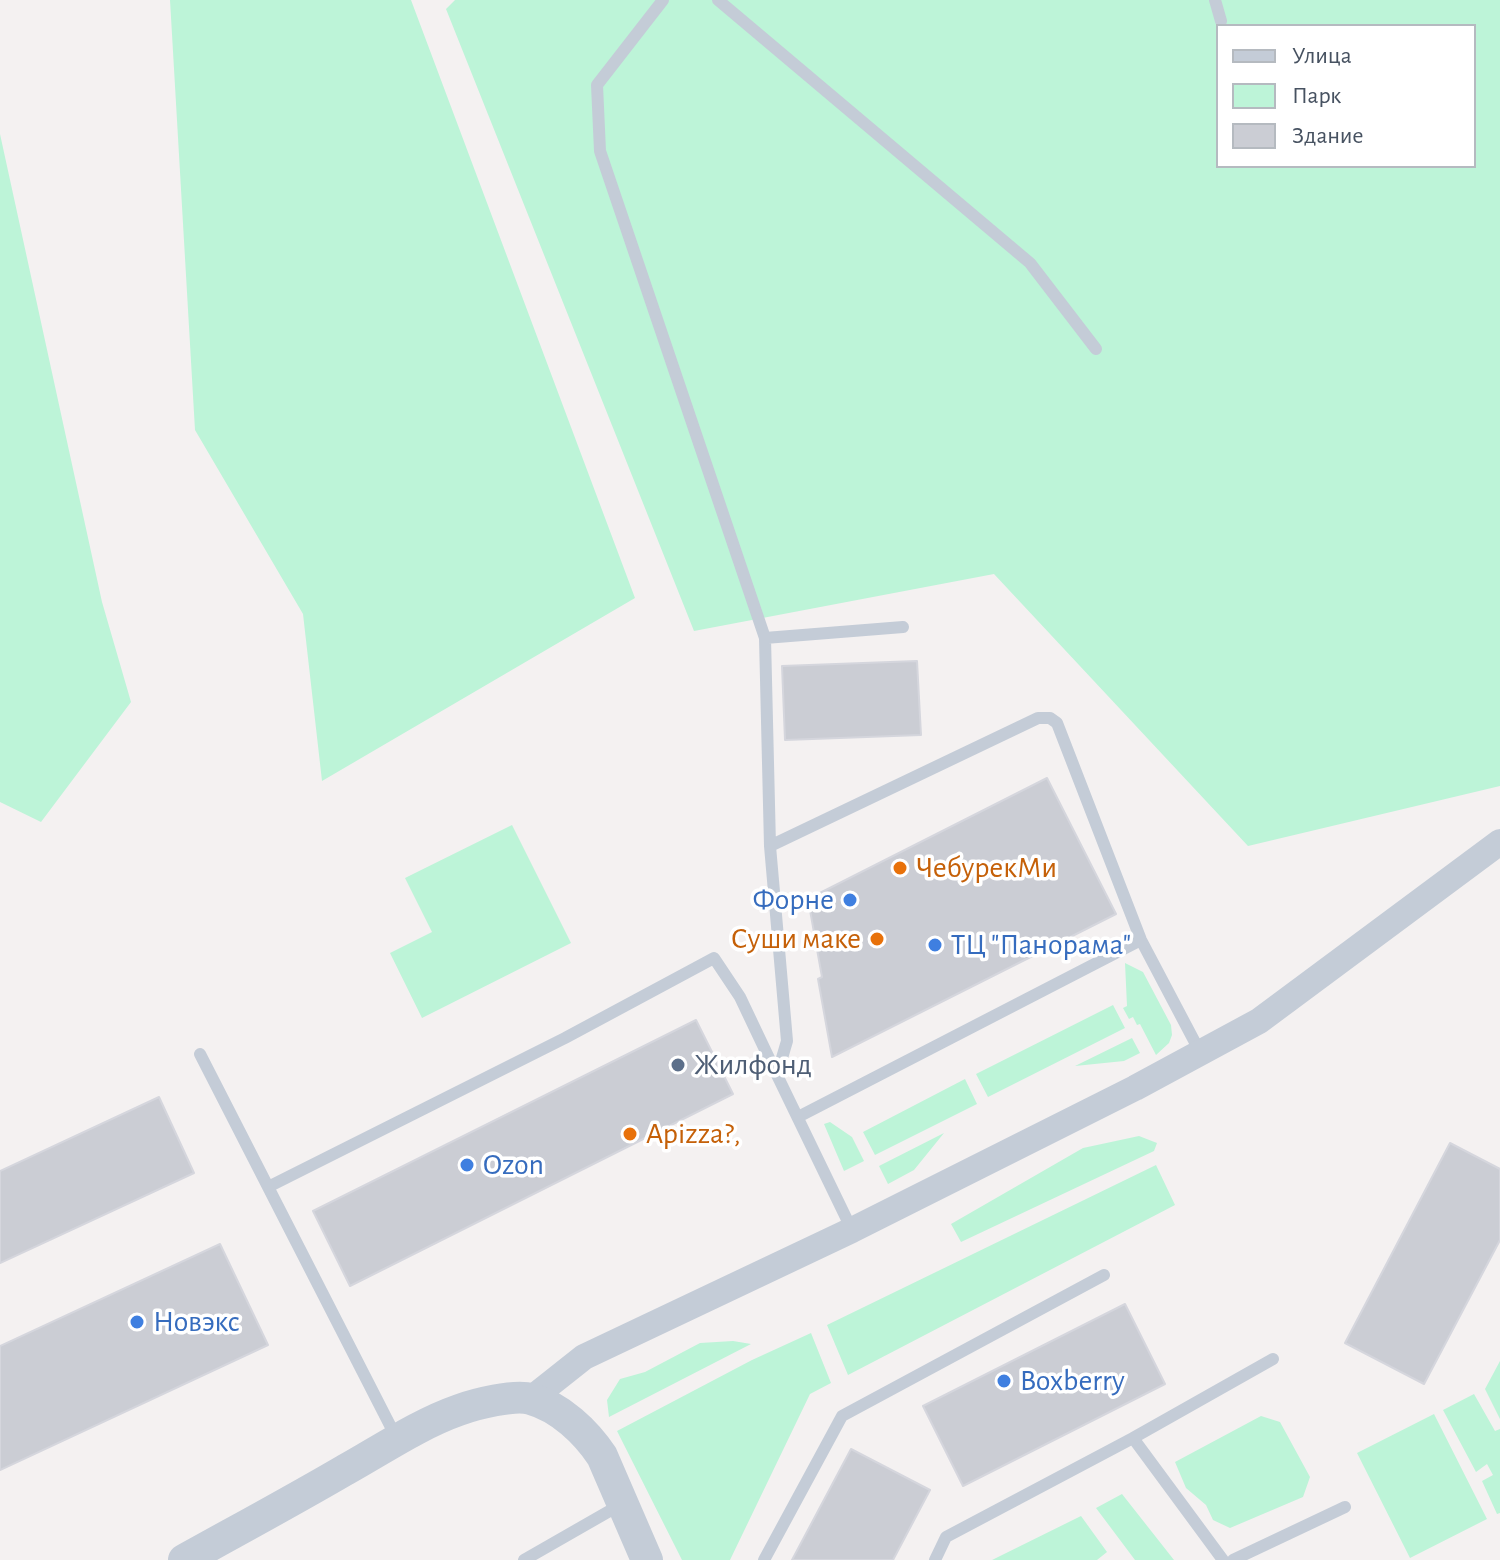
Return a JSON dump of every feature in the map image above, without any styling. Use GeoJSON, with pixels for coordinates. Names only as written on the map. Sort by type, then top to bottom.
{"type":"FeatureCollection","features":[{"type":"Feature","properties":{"kind":"street"},"geometry":{"type":"LineString","coordinates":[[531,1399],[584,1357],[852,1230],[1135,1088],[1199,1050],[1259,1021],[1500,842]]}},
{"type":"Feature","properties":{"kind":"street"},"geometry":{"type":"LineString","coordinates":[[184,1560],[398,1440],[458,1410],[513,1398],[531,1399],[585,1433],[602,1456],[647,1560]]}},
{"type":"Feature","properties":{"kind":"lane"},"geometry":{"type":"LineString","coordinates":[[663,0],[597,85],[600,151],[765,638],[770,846],[787,1041],[777,1075]]}},
{"type":"Feature","properties":{"kind":"lane"},"geometry":{"type":"LineString","coordinates":[[718,0],[1030,263],[1096,349]]}},
{"type":"Feature","properties":{"kind":"lane"},"geometry":{"type":"LineString","coordinates":[[1215,0],[1221,21]]}},
{"type":"Feature","properties":{"kind":"lane"},"geometry":{"type":"LineString","coordinates":[[765,638],[903,627]]}},
{"type":"Feature","properties":{"kind":"lane"},"geometry":{"type":"LineString","coordinates":[[770,846],[1038,718],[1050,718],[1057,723],[1141,940],[1199,1050]]}},
{"type":"Feature","properties":{"kind":"lane"},"geometry":{"type":"LineString","coordinates":[[798,1117],[1141,940]]}},
{"type":"Feature","properties":{"kind":"lane"},"geometry":{"type":"LineString","coordinates":[[268,1187],[565,1038],[714,958],[740,997],[852,1230]]}},
{"type":"Feature","properties":{"kind":"lane"},"geometry":{"type":"LineString","coordinates":[[200,1054],[398,1440]]}},
{"type":"Feature","properties":{"kind":"lane"},"geometry":{"type":"LineString","coordinates":[[764,1560],[842,1416],[1104,1275]]}},
{"type":"Feature","properties":{"kind":"lane"},"geometry":{"type":"LineString","coordinates":[[935,1560],[946,1537],[1133,1438],[1273,1359]]}},
{"type":"Feature","properties":{"kind":"lane"},"geometry":{"type":"LineString","coordinates":[[1133,1438],[1223,1560]]}},
{"type":"Feature","properties":{"kind":"lane"},"geometry":{"type":"LineString","coordinates":[[524,1560],[623,1503]]}},
{"type":"Feature","properties":{"kind":"lane"},"geometry":{"type":"LineString","coordinates":[[1233,1560],[1345,1507]]}},
{"type":"Feature","properties":{"kind":"green space"},"geometry":{"type":"Polygon","coordinates":[[[170,0],[411,0],[635,598],[322,781],[303,614],[195,430],[170,0]]]}},
{"type":"Feature","properties":{"kind":"green space"},"geometry":{"type":"Polygon","coordinates":[[[455,0],[1500,0],[1500,786],[1248,846],[994,574],[694,631],[446,9],[455,0]]]}},
{"type":"Feature","properties":{"kind":"green space"},"geometry":{"type":"Polygon","coordinates":[[[0,134],[102,602],[131,702],[41,822],[0,802],[0,134]]]}},
{"type":"Feature","properties":{"kind":"green space"},"geometry":{"type":"Polygon","coordinates":[[[512,825],[571,943],[422,1018],[390,953],[432,932],[405,878],[512,825]]]}},
{"type":"Feature","properties":{"kind":"green space"},"geometry":{"type":"Polygon","coordinates":[[[1125,963],[1143,972],[1171,1025],[1169,1043],[1156,1055],[1140,1024],[1137,1025],[1133,1017],[1129,1019],[1123,1008],[1127,1006],[1125,963]]]}},
{"type":"Feature","properties":{"kind":"green space"},"geometry":{"type":"Polygon","coordinates":[[[1113,1005],[1125,1028],[988,1097],[976,1074],[1113,1005]]]}},
{"type":"Feature","properties":{"kind":"green space"},"geometry":{"type":"Polygon","coordinates":[[[1132,1038],[1140,1053],[1124,1061],[1075,1066],[1132,1038]]]}},
{"type":"Feature","properties":{"kind":"green space"},"geometry":{"type":"Polygon","coordinates":[[[965,1079],[977,1104],[875,1155],[863,1132],[965,1079]]]}},
{"type":"Feature","properties":{"kind":"green space"},"geometry":{"type":"Polygon","coordinates":[[[830,1122],[852,1137],[864,1161],[844,1171],[824,1124],[830,1122]]]}},
{"type":"Feature","properties":{"kind":"green space"},"geometry":{"type":"Polygon","coordinates":[[[944,1133],[914,1170],[888,1184],[879,1166],[944,1133]]]}},
{"type":"Feature","properties":{"kind":"green space"},"geometry":{"type":"Polygon","coordinates":[[[1139,1136],[1157,1143],[1154,1151],[961,1242],[951,1224],[1083,1148],[1139,1136]]]}},
{"type":"Feature","properties":{"kind":"green space"},"geometry":{"type":"Polygon","coordinates":[[[1156,1165],[1175,1205],[848,1375],[827,1325],[1156,1165]]]}},
{"type":"Feature","properties":{"kind":"green space"},"geometry":{"type":"Polygon","coordinates":[[[811,1333],[831,1383],[810,1394],[730,1560],[682,1560],[617,1431],[752,1360],[811,1333]]]}},
{"type":"Feature","properties":{"kind":"green space"},"geometry":{"type":"Polygon","coordinates":[[[733,1341],[751,1344],[609,1417],[607,1400],[620,1379],[645,1372],[700,1343],[733,1341]]]}},
{"type":"Feature","properties":{"kind":"green space"},"geometry":{"type":"Polygon","coordinates":[[[1500,1361],[1500,1419],[1485,1389],[1500,1361]]]}},
{"type":"Feature","properties":{"kind":"green space"},"geometry":{"type":"Polygon","coordinates":[[[1474,1394],[1495,1431],[1500,1429],[1500,1513],[1497,1514],[1482,1481],[1493,1475],[1487,1464],[1476,1472],[1443,1410],[1474,1394]]]}},
{"type":"Feature","properties":{"kind":"green space"},"geometry":{"type":"Polygon","coordinates":[[[1434,1414],[1487,1519],[1410,1558],[1357,1453],[1434,1414]]]}},
{"type":"Feature","properties":{"kind":"green space"},"geometry":{"type":"Polygon","coordinates":[[[1261,1416],[1280,1422],[1310,1477],[1303,1497],[1230,1528],[1213,1520],[1206,1505],[1186,1488],[1175,1462],[1261,1416]]]}},
{"type":"Feature","properties":{"kind":"green space"},"geometry":{"type":"Polygon","coordinates":[[[1122,1494],[1174,1560],[1135,1560],[1096,1508],[1122,1494]]]}},
{"type":"Feature","properties":{"kind":"green space"},"geometry":{"type":"Polygon","coordinates":[[[1081,1516],[1107,1552],[1097,1560],[992,1560],[1081,1516]]]}},
{"type":"Feature","properties":{"kind":"building"},"geometry":{"type":"Polygon","coordinates":[[[917,661],[921,735],[785,740],[782,666],[917,661]]]}},
{"type":"Feature","properties":{"kind":"building","name":"ТЦ \"Панорама\""},"geometry":{"type":"Polygon","coordinates":[[[1047,778],[1116,914],[832,1057],[808,899],[1047,778]]]}},
{"type":"Feature","properties":{"kind":"building"},"geometry":{"type":"Polygon","coordinates":[[[696,1020],[733,1094],[350,1286],[313,1211],[696,1020]]]}},
{"type":"Feature","properties":{"kind":"building"},"geometry":{"type":"Polygon","coordinates":[[[159,1097],[194,1173],[0,1263],[0,1171],[159,1097]]]}},
{"type":"Feature","properties":{"kind":"building"},"geometry":{"type":"Polygon","coordinates":[[[1450,1143],[1500,1169],[1500,1240],[1424,1384],[1345,1343],[1450,1143]]]}},
{"type":"Feature","properties":{"kind":"building"},"geometry":{"type":"Polygon","coordinates":[[[220,1244],[268,1345],[0,1470],[0,1346],[220,1244]]]}},
{"type":"Feature","properties":{"kind":"building"},"geometry":{"type":"Polygon","coordinates":[[[1125,1304],[1165,1384],[963,1486],[923,1406],[1125,1304]]]}},
{"type":"Feature","properties":{"kind":"building"},"geometry":{"type":"Polygon","coordinates":[[[851,1449],[930,1490],[893,1560],[792,1560],[851,1449]]]}},
{"type":"Feature","properties":{"kind":"place","name":"ЧебурекМи"},"geometry":{"type":"Point","coordinates":[900,868]}},
{"type":"Feature","properties":{"kind":"place","name":"Форне"},"geometry":{"type":"Point","coordinates":[850,900]}},
{"type":"Feature","properties":{"kind":"place","name":"Суши маке"},"geometry":{"type":"Point","coordinates":[877,939]}},
{"type":"Feature","properties":{"kind":"place","name":"ТЦ \"Панорама\""},"geometry":{"type":"Point","coordinates":[935,945]}},
{"type":"Feature","properties":{"kind":"place","name":"Жилфонд"},"geometry":{"type":"Point","coordinates":[678,1065]}},
{"type":"Feature","properties":{"kind":"place","name":"Apizza?,"},"geometry":{"type":"Point","coordinates":[630,1134]}},
{"type":"Feature","properties":{"kind":"place","name":"Ozon"},"geometry":{"type":"Point","coordinates":[467,1165]}},
{"type":"Feature","properties":{"kind":"place","name":"Новэкс"},"geometry":{"type":"Point","coordinates":[137,1322]}},
{"type":"Feature","properties":{"kind":"place","name":"Boxberry"},"geometry":{"type":"Point","coordinates":[1004,1381]}}]}
